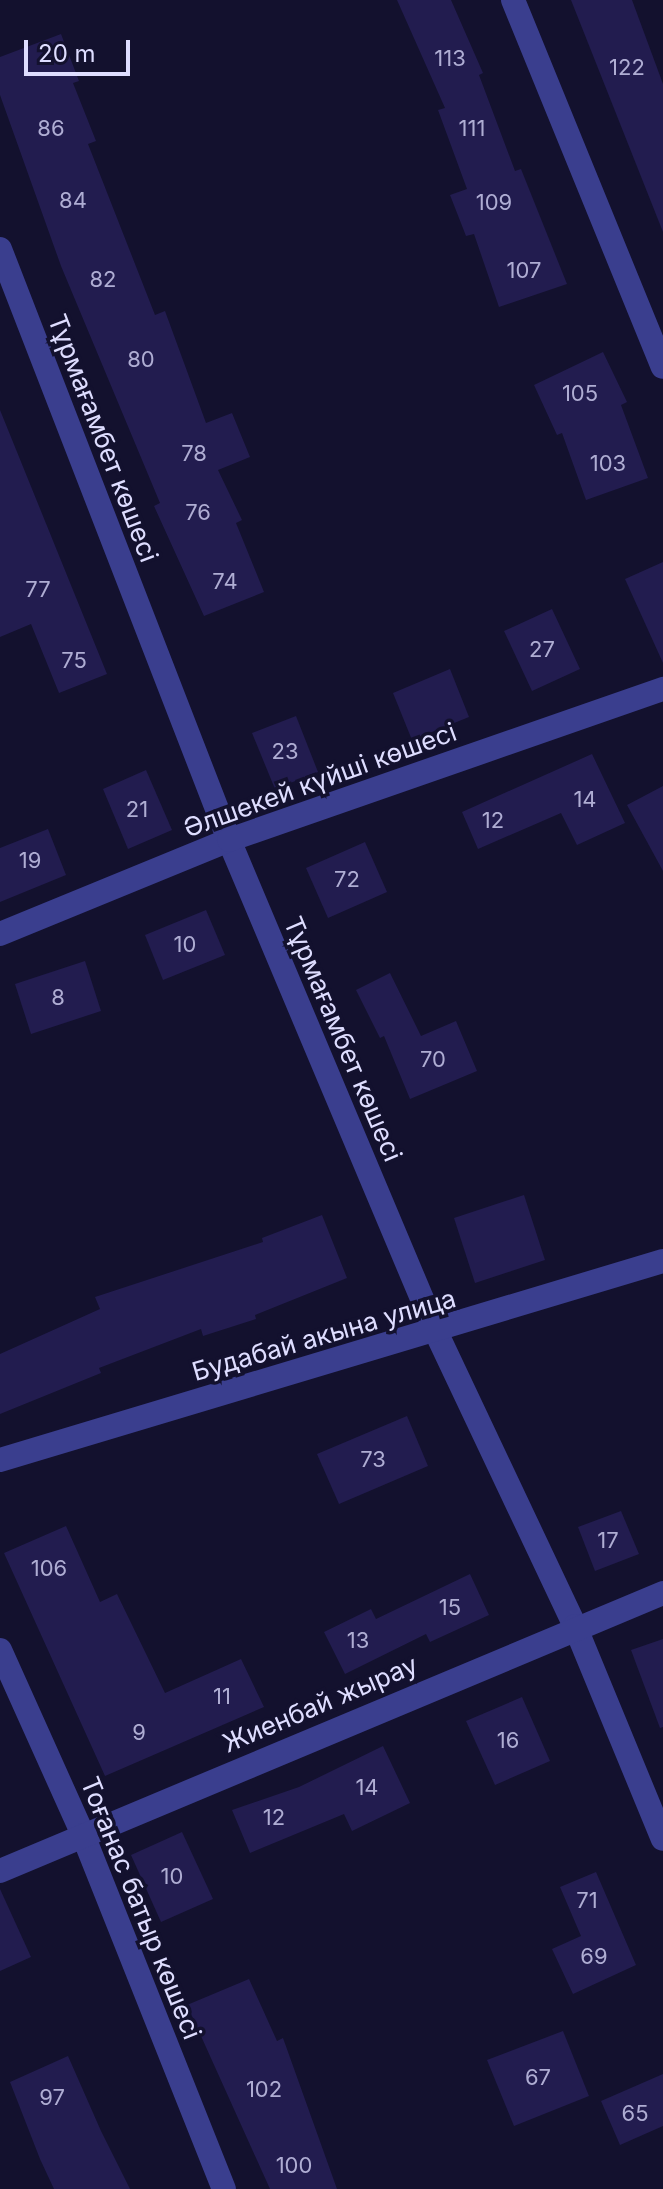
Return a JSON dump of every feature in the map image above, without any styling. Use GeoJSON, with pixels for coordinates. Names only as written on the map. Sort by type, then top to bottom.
{"type":"FeatureCollection","features":[{"type":"Feature","properties":{"kind":"street"},"geometry":{"type":"LineString","coordinates":[[513,0],[663,367]]}},
{"type":"Feature","properties":{"kind":"street","name":"Тұрмағамбет көшесі"},"geometry":{"type":"LineString","coordinates":[[0,249],[229,840],[436,1332],[575,1626],[663,1839]]}},
{"type":"Feature","properties":{"kind":"street","name":"Әлшекей күйші көшесі"},"geometry":{"type":"LineString","coordinates":[[0,934],[229,840],[663,689]]}},
{"type":"Feature","properties":{"kind":"street","name":"Будабай акына улица"},"geometry":{"type":"LineString","coordinates":[[0,1460],[436,1332],[663,1261]]}},
{"type":"Feature","properties":{"kind":"street","name":"Жиенбай жырау"},"geometry":{"type":"LineString","coordinates":[[0,1871],[575,1626],[663,1593]]}},
{"type":"Feature","properties":{"kind":"street","name":"Тоғанас батыр көшесі"},"geometry":{"type":"LineString","coordinates":[[0,1650],[83,1835],[224,2189]]}},
{"type":"Feature","properties":{"kind":"building"},"geometry":{"type":"Polygon","coordinates":[[[397,0],[451,0],[483,73],[479,75],[515,171],[521,169],[567,284],[499,307],[474,234],[466,236],[450,195],[467,189],[438,110],[445,108],[397,0]]]}},
{"type":"Feature","properties":{"kind":"building"},"geometry":{"type":"Polygon","coordinates":[[[571,0],[632,0],[663,84],[663,232],[571,0]]]}},
{"type":"Feature","properties":{"kind":"building"},"geometry":{"type":"Polygon","coordinates":[[[61,34],[79,81],[73,83],[96,141],[88,144],[155,315],[165,311],[206,423],[232,413],[250,457],[218,470],[242,520],[236,523],[264,592],[204,616],[154,506],[160,503],[61,266],[0,95],[0,57],[61,34]]]}},
{"type":"Feature","properties":{"kind":"building"},"geometry":{"type":"Polygon","coordinates":[[[603,352],[627,402],[621,405],[648,478],[586,500],[562,433],[557,435],[534,385],[603,352]]]}},
{"type":"Feature","properties":{"kind":"building"},"geometry":{"type":"Polygon","coordinates":[[[0,410],[107,674],[59,693],[31,624],[0,637],[0,410]]]}},
{"type":"Feature","properties":{"kind":"building"},"geometry":{"type":"Polygon","coordinates":[[[663,562],[663,663],[625,579],[663,562]]]}},
{"type":"Feature","properties":{"kind":"building"},"geometry":{"type":"Polygon","coordinates":[[[552,609],[580,669],[532,691],[504,631],[552,609]]]}},
{"type":"Feature","properties":{"kind":"building"},"geometry":{"type":"Polygon","coordinates":[[[450,669],[469,717],[412,740],[393,693],[450,669]]]}},
{"type":"Feature","properties":{"kind":"building"},"geometry":{"type":"Polygon","coordinates":[[[296,716],[318,772],[275,789],[252,733],[296,716]]]}},
{"type":"Feature","properties":{"kind":"building"},"geometry":{"type":"Polygon","coordinates":[[[592,754],[625,823],[577,845],[561,813],[478,849],[462,812],[592,754]]]}},
{"type":"Feature","properties":{"kind":"building"},"geometry":{"type":"Polygon","coordinates":[[[146,770],[172,830],[128,849],[103,789],[146,770]]]}},
{"type":"Feature","properties":{"kind":"building"},"geometry":{"type":"Polygon","coordinates":[[[663,786],[663,871],[627,805],[663,786]]]}},
{"type":"Feature","properties":{"kind":"building"},"geometry":{"type":"Polygon","coordinates":[[[48,829],[66,875],[0,902],[0,848],[48,829]]]}},
{"type":"Feature","properties":{"kind":"building"},"geometry":{"type":"Polygon","coordinates":[[[365,842],[387,892],[328,918],[306,868],[365,842]]]}},
{"type":"Feature","properties":{"kind":"building"},"geometry":{"type":"Polygon","coordinates":[[[206,910],[225,955],[163,980],[145,935],[206,910]]]}},
{"type":"Feature","properties":{"kind":"building"},"geometry":{"type":"Polygon","coordinates":[[[85,961],[101,1011],[31,1034],[15,984],[85,961]]]}},
{"type":"Feature","properties":{"kind":"building"},"geometry":{"type":"Polygon","coordinates":[[[390,973],[421,1036],[456,1021],[477,1071],[410,1099],[384,1036],[380,1038],[356,990],[390,973]]]}},
{"type":"Feature","properties":{"kind":"building"},"geometry":{"type":"Polygon","coordinates":[[[524,1195],[545,1260],[475,1283],[454,1218],[524,1195]]]}},
{"type":"Feature","properties":{"kind":"building"},"geometry":{"type":"Polygon","coordinates":[[[322,1215],[347,1278],[255,1315],[256,1319],[203,1336],[201,1329],[99,1368],[101,1373],[0,1414],[0,1354],[100,1309],[95,1297],[263,1242],[262,1238],[322,1215]]]}},
{"type":"Feature","properties":{"kind":"building"},"geometry":{"type":"Polygon","coordinates":[[[407,1416],[428,1466],[339,1504],[317,1454],[407,1416]]]}},
{"type":"Feature","properties":{"kind":"building"},"geometry":{"type":"Polygon","coordinates":[[[621,1511],[639,1554],[595,1571],[578,1527],[621,1511]]]}},
{"type":"Feature","properties":{"kind":"building"},"geometry":{"type":"Polygon","coordinates":[[[66,1526],[100,1602],[117,1594],[165,1693],[241,1659],[264,1707],[105,1776],[4,1553],[66,1526]]]}},
{"type":"Feature","properties":{"kind":"building"},"geometry":{"type":"Polygon","coordinates":[[[470,1574],[489,1615],[430,1642],[426,1634],[345,1674],[324,1632],[371,1609],[376,1619],[470,1574]]]}},
{"type":"Feature","properties":{"kind":"building"},"geometry":{"type":"Polygon","coordinates":[[[663,1639],[663,1727],[660,1728],[631,1650],[663,1639]]]}},
{"type":"Feature","properties":{"kind":"building"},"geometry":{"type":"Polygon","coordinates":[[[522,1697],[550,1761],[495,1785],[466,1721],[522,1697]]]}},
{"type":"Feature","properties":{"kind":"building"},"geometry":{"type":"Polygon","coordinates":[[[383,1746],[410,1803],[352,1831],[344,1814],[250,1853],[232,1810],[299,1787],[383,1746]]]}},
{"type":"Feature","properties":{"kind":"building"},"geometry":{"type":"Polygon","coordinates":[[[182,1832],[213,1899],[161,1922],[131,1855],[182,1832]]]}},
{"type":"Feature","properties":{"kind":"building"},"geometry":{"type":"Polygon","coordinates":[[[596,1872],[636,1965],[573,1994],[552,1949],[581,1936],[560,1887],[596,1872]]]}},
{"type":"Feature","properties":{"kind":"building"},"geometry":{"type":"Polygon","coordinates":[[[0,1889],[31,1957],[0,1971],[0,1889]]]}},
{"type":"Feature","properties":{"kind":"building"},"geometry":{"type":"Polygon","coordinates":[[[249,1979],[277,2041],[283,2038],[337,2189],[270,2189],[187,2005],[249,1979]]]}},
{"type":"Feature","properties":{"kind":"building"},"geometry":{"type":"Polygon","coordinates":[[[563,2031],[589,2096],[514,2126],[487,2060],[563,2031]]]}},
{"type":"Feature","properties":{"kind":"building"},"geometry":{"type":"Polygon","coordinates":[[[68,2056],[130,2189],[54,2189],[40,2159],[10,2082],[68,2056]]]}},
{"type":"Feature","properties":{"kind":"building"},"geometry":{"type":"Polygon","coordinates":[[[663,2074],[663,2126],[620,2145],[601,2101],[663,2074]]]}}]}
